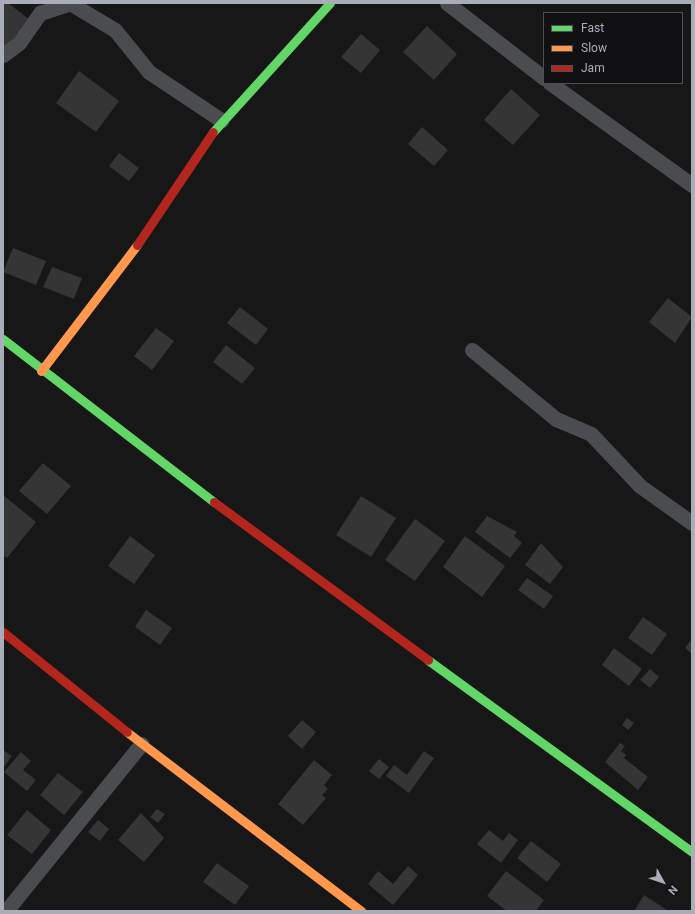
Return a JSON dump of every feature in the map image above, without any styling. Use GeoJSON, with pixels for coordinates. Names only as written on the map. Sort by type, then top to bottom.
{"type":"FeatureCollection","features":[{"type":"Feature","properties":{"kind":"street"},"geometry":{"type":"LineString","coordinates":[[3,55],[19,43],[40,13],[70,3],[115,30],[149,72],[221,120]]}},
{"type":"Feature","properties":{"kind":"street"},"geometry":{"type":"LineString","coordinates":[[42,371],[165,208],[221,120],[330,3]]}},
{"type":"Feature","properties":{"kind":"street"},"geometry":{"type":"LineString","coordinates":[[447,3],[543,77]]}},
{"type":"Feature","properties":{"kind":"street"},"geometry":{"type":"LineString","coordinates":[[551,84],[692,185]]}},
{"type":"Feature","properties":{"kind":"street"},"geometry":{"type":"LineString","coordinates":[[3,338],[42,371],[102,412],[251,531],[692,852]]}},
{"type":"Feature","properties":{"kind":"street"},"geometry":{"type":"LineString","coordinates":[[472,350],[556,419],[591,434],[640,486],[692,523]]}},
{"type":"Feature","properties":{"kind":"street"},"geometry":{"type":"LineString","coordinates":[[3,632],[141,744],[356,910]]}},
{"type":"Feature","properties":{"kind":"street"},"geometry":{"type":"LineString","coordinates":[[6,911],[141,744]]}},
{"type":"Feature","properties":{"kind":"building"},"geometry":{"type":"Polygon","coordinates":[[[3,3],[8,3],[30,20],[3,50],[3,3]]]}},
{"type":"Feature","properties":{"kind":"building"},"geometry":{"type":"Polygon","coordinates":[[[427,26],[457,54],[434,80],[403,52],[427,26]]]}},
{"type":"Feature","properties":{"kind":"building"},"geometry":{"type":"Polygon","coordinates":[[[361,34],[380,50],[361,73],[341,57],[361,34]]]}},
{"type":"Feature","properties":{"kind":"building"},"geometry":{"type":"Polygon","coordinates":[[[79,71],[119,101],[96,132],[56,103],[79,71]]]}},
{"type":"Feature","properties":{"kind":"building"},"geometry":{"type":"Polygon","coordinates":[[[511,89],[540,115],[513,145],[484,120],[511,89]]]}},
{"type":"Feature","properties":{"kind":"building"},"geometry":{"type":"Polygon","coordinates":[[[422,127],[448,150],[434,166],[408,144],[422,127]]]}},
{"type":"Feature","properties":{"kind":"building"},"geometry":{"type":"Polygon","coordinates":[[[119,153],[139,168],[129,181],[109,166],[119,153]]]}},
{"type":"Feature","properties":{"kind":"building"},"geometry":{"type":"Polygon","coordinates":[[[13,248],[46,261],[36,285],[3,272],[13,248]]]}},
{"type":"Feature","properties":{"kind":"building"},"geometry":{"type":"Polygon","coordinates":[[[52,267],[82,278],[74,299],[43,287],[52,267]]]}},
{"type":"Feature","properties":{"kind":"building"},"geometry":{"type":"Polygon","coordinates":[[[668,298],[692,317],[675,343],[649,322],[668,298]]]}},
{"type":"Feature","properties":{"kind":"building"},"geometry":{"type":"Polygon","coordinates":[[[240,307],[268,329],[256,345],[227,323],[240,307]]]}},
{"type":"Feature","properties":{"kind":"building"},"geometry":{"type":"Polygon","coordinates":[[[156,328],[174,341],[152,370],[134,356],[156,328]]]}},
{"type":"Feature","properties":{"kind":"building"},"geometry":{"type":"Polygon","coordinates":[[[226,345],[255,368],[242,384],[213,362],[226,345]]]}},
{"type":"Feature","properties":{"kind":"building"},"geometry":{"type":"Polygon","coordinates":[[[43,463],[71,486],[47,514],[19,491],[43,463]]]}},
{"type":"Feature","properties":{"kind":"building"},"geometry":{"type":"Polygon","coordinates":[[[3,495],[36,522],[7,558],[3,555],[3,495]]]}},
{"type":"Feature","properties":{"kind":"building"},"geometry":{"type":"Polygon","coordinates":[[[361,496],[396,518],[371,557],[336,535],[361,496]]]}},
{"type":"Feature","properties":{"kind":"building"},"geometry":{"type":"Polygon","coordinates":[[[487,516],[517,532],[514,536],[522,543],[510,558],[475,532],[487,516]]]}},
{"type":"Feature","properties":{"kind":"building"},"geometry":{"type":"Polygon","coordinates":[[[415,519],[445,541],[415,581],[385,560],[415,519]]]}},
{"type":"Feature","properties":{"kind":"building"},"geometry":{"type":"Polygon","coordinates":[[[130,536],[155,555],[134,584],[108,566],[130,536]]]}},
{"type":"Feature","properties":{"kind":"building"},"geometry":{"type":"Polygon","coordinates":[[[465,536],[505,566],[482,597],[443,567],[465,536]]]}},
{"type":"Feature","properties":{"kind":"building"},"geometry":{"type":"Polygon","coordinates":[[[541,543],[563,567],[550,584],[525,565],[541,543]]]}},
{"type":"Feature","properties":{"kind":"building"},"geometry":{"type":"Polygon","coordinates":[[[527,578],[553,596],[544,609],[518,590],[527,578]]]}},
{"type":"Feature","properties":{"kind":"building"},"geometry":{"type":"Polygon","coordinates":[[[146,610],[172,628],[160,645],[135,627],[146,610]]]}},
{"type":"Feature","properties":{"kind":"building"},"geometry":{"type":"Polygon","coordinates":[[[643,617],[667,634],[652,655],[628,638],[643,617]]]}},
{"type":"Feature","properties":{"kind":"building"},"geometry":{"type":"Polygon","coordinates":[[[692,639],[692,654],[685,648],[692,639]]]}},
{"type":"Feature","properties":{"kind":"building"},"geometry":{"type":"Polygon","coordinates":[[[614,648],[642,669],[629,686],[602,665],[614,648]]]}},
{"type":"Feature","properties":{"kind":"building"},"geometry":{"type":"Polygon","coordinates":[[[650,669],[659,677],[650,688],[640,680],[650,669]]]}},
{"type":"Feature","properties":{"kind":"building"},"geometry":{"type":"Polygon","coordinates":[[[627,718],[634,723],[628,730],[622,725],[627,718]]]}},
{"type":"Feature","properties":{"kind":"building"},"geometry":{"type":"Polygon","coordinates":[[[302,720],[316,732],[302,749],[288,736],[302,720]]]}},
{"type":"Feature","properties":{"kind":"building"},"geometry":{"type":"Polygon","coordinates":[[[620,743],[625,746],[621,751],[626,755],[624,758],[648,777],[638,790],[605,762],[620,743]]]}},
{"type":"Feature","properties":{"kind":"building"},"geometry":{"type":"Polygon","coordinates":[[[3,750],[12,756],[3,768],[3,750]]]}},
{"type":"Feature","properties":{"kind":"building"},"geometry":{"type":"Polygon","coordinates":[[[424,751],[434,758],[409,793],[386,776],[394,765],[407,775],[424,751]]]}},
{"type":"Feature","properties":{"kind":"building"},"geometry":{"type":"Polygon","coordinates":[[[21,752],[31,761],[23,770],[36,780],[27,791],[4,772],[21,752]]]}},
{"type":"Feature","properties":{"kind":"building"},"geometry":{"type":"Polygon","coordinates":[[[379,759],[389,767],[379,779],[369,771],[379,759]]]}},
{"type":"Feature","properties":{"kind":"building"},"geometry":{"type":"Polygon","coordinates":[[[314,760],[332,775],[324,785],[328,789],[322,795],[326,798],[303,825],[278,804],[314,760]]]}},
{"type":"Feature","properties":{"kind":"building"},"geometry":{"type":"Polygon","coordinates":[[[58,773],[83,792],[64,815],[40,795],[58,773]]]}},
{"type":"Feature","properties":{"kind":"building"},"geometry":{"type":"Polygon","coordinates":[[[157,809],[165,814],[158,823],[150,817],[157,809]]]}},
{"type":"Feature","properties":{"kind":"building"},"geometry":{"type":"Polygon","coordinates":[[[27,810],[51,830],[32,854],[7,835],[27,810]]]}},
{"type":"Feature","properties":{"kind":"building"},"geometry":{"type":"Polygon","coordinates":[[[141,813],[164,838],[144,862],[118,840],[141,813]]]}},
{"type":"Feature","properties":{"kind":"building"},"geometry":{"type":"Polygon","coordinates":[[[98,820],[109,829],[100,841],[88,832],[98,820]]]}},
{"type":"Feature","properties":{"kind":"building"},"geometry":{"type":"Polygon","coordinates":[[[489,830],[503,841],[509,833],[518,840],[501,863],[477,844],[489,830]]]}},
{"type":"Feature","properties":{"kind":"building"},"geometry":{"type":"Polygon","coordinates":[[[531,841],[561,864],[547,882],[517,858],[531,841]]]}},
{"type":"Feature","properties":{"kind":"building"},"geometry":{"type":"Polygon","coordinates":[[[217,863],[249,886],[235,905],[203,882],[217,863]]]}},
{"type":"Feature","properties":{"kind":"building"},"geometry":{"type":"Polygon","coordinates":[[[408,866],[418,875],[393,905],[368,884],[378,871],[393,884],[408,866]]]}},
{"type":"Feature","properties":{"kind":"building"},"geometry":{"type":"Polygon","coordinates":[[[506,871],[544,900],[536,911],[507,911],[487,896],[506,871]]]}},
{"type":"Feature","properties":{"kind":"building"},"geometry":{"type":"Polygon","coordinates":[[[644,895],[667,910],[634,911],[644,895]]]}},
{"type":"Feature","properties":{"kind":"traffic: fast"},"geometry":{"type":"LineString","coordinates":[[213,132],[330,3]]}},
{"type":"Feature","properties":{"kind":"traffic: fast"},"geometry":{"type":"LineString","coordinates":[[3,339],[214,502]]}},
{"type":"Feature","properties":{"kind":"traffic: fast"},"geometry":{"type":"LineString","coordinates":[[428,660],[692,852]]}},
{"type":"Feature","properties":{"kind":"traffic: slow"},"geometry":{"type":"LineString","coordinates":[[41,371],[137,245]]}},
{"type":"Feature","properties":{"kind":"traffic: slow"},"geometry":{"type":"LineString","coordinates":[[127,732],[361,911]]}},
{"type":"Feature","properties":{"kind":"traffic: jam"},"geometry":{"type":"LineString","coordinates":[[137,245],[213,132]]}},
{"type":"Feature","properties":{"kind":"traffic: jam"},"geometry":{"type":"LineString","coordinates":[[214,502],[428,660]]}},
{"type":"Feature","properties":{"kind":"traffic: jam"},"geometry":{"type":"LineString","coordinates":[[3,632],[127,732]]}}]}
